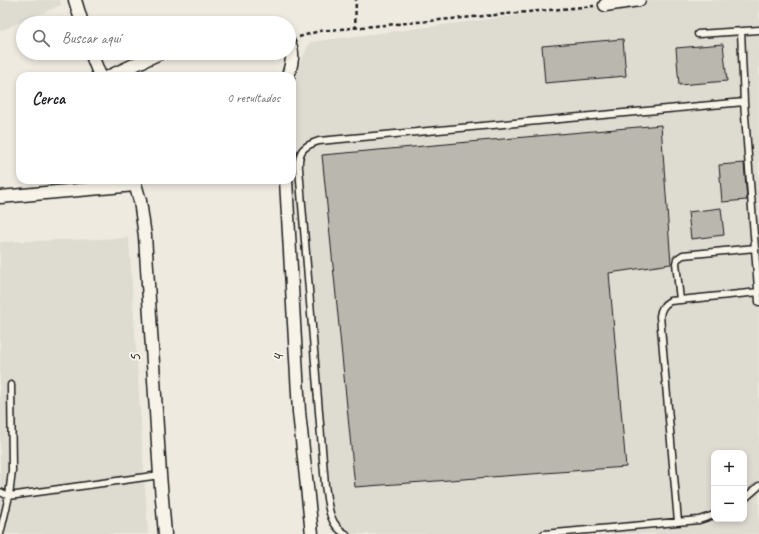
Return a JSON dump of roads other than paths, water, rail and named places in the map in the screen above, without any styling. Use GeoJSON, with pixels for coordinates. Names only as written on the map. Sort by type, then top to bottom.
{"type":"FeatureCollection","features":[{"type":"Feature","properties":{"kind":"street"},"geometry":{"type":"LineString","coordinates":[[75,0],[80,16]]}},
{"type":"Feature","properties":{"kind":"street"},"geometry":{"type":"LineString","coordinates":[[605,4],[639,0]]}},
{"type":"Feature","properties":{"kind":"street"},"geometry":{"type":"LineString","coordinates":[[94,60],[98,72]]}},
{"type":"Feature","properties":{"kind":"street"},"geometry":{"type":"LineString","coordinates":[[119,72],[145,60]]}},
{"type":"Feature","properties":{"kind":"street"},"geometry":{"type":"LineString","coordinates":[[289,72],[291,60]]}},
{"type":"Feature","properties":{"kind":"street"},"geometry":{"type":"LineString","coordinates":[[0,197],[116,184]]}},
{"type":"Feature","properties":{"kind":"street","name":"5"},"geometry":{"type":"LineString","coordinates":[[135,184],[140,201],[145,236],[165,534]]}},
{"type":"Feature","properties":{"kind":"street","name":"4"},"geometry":{"type":"LineString","coordinates":[[286,184],[299,412],[312,534]]}},
{"type":"Feature","properties":{"kind":"lane"},"geometry":{"type":"LineString","coordinates":[[698,34],[759,30]]}},
{"type":"Feature","properties":{"kind":"lane"},"geometry":{"type":"LineString","coordinates":[[741,31],[744,102],[759,302]]}},
{"type":"Feature","properties":{"kind":"lane"},"geometry":{"type":"LineString","coordinates":[[346,534],[340,531],[332,522],[325,485],[298,168],[298,158],[302,150],[308,144],[319,141],[744,102]]}},
{"type":"Feature","properties":{"kind":"lane"},"geometry":{"type":"LineString","coordinates":[[680,300],[676,263],[680,256],[755,248]]}},
{"type":"Feature","properties":{"kind":"lane"},"geometry":{"type":"LineString","coordinates":[[678,522],[660,316],[661,311],[666,303],[670,301],[758,292]]}},
{"type":"Feature","properties":{"kind":"lane"},"geometry":{"type":"LineString","coordinates":[[0,534],[9,496],[12,470],[11,385]]}},
{"type":"Feature","properties":{"kind":"lane"},"geometry":{"type":"LineString","coordinates":[[0,492],[9,496],[160,475]]}},
{"type":"Feature","properties":{"kind":"lane"},"geometry":{"type":"LineString","coordinates":[[747,496],[759,486]]}},
{"type":"Feature","properties":{"kind":"lane"},"geometry":{"type":"LineString","coordinates":[[544,534],[699,520],[711,516]]}}]}
